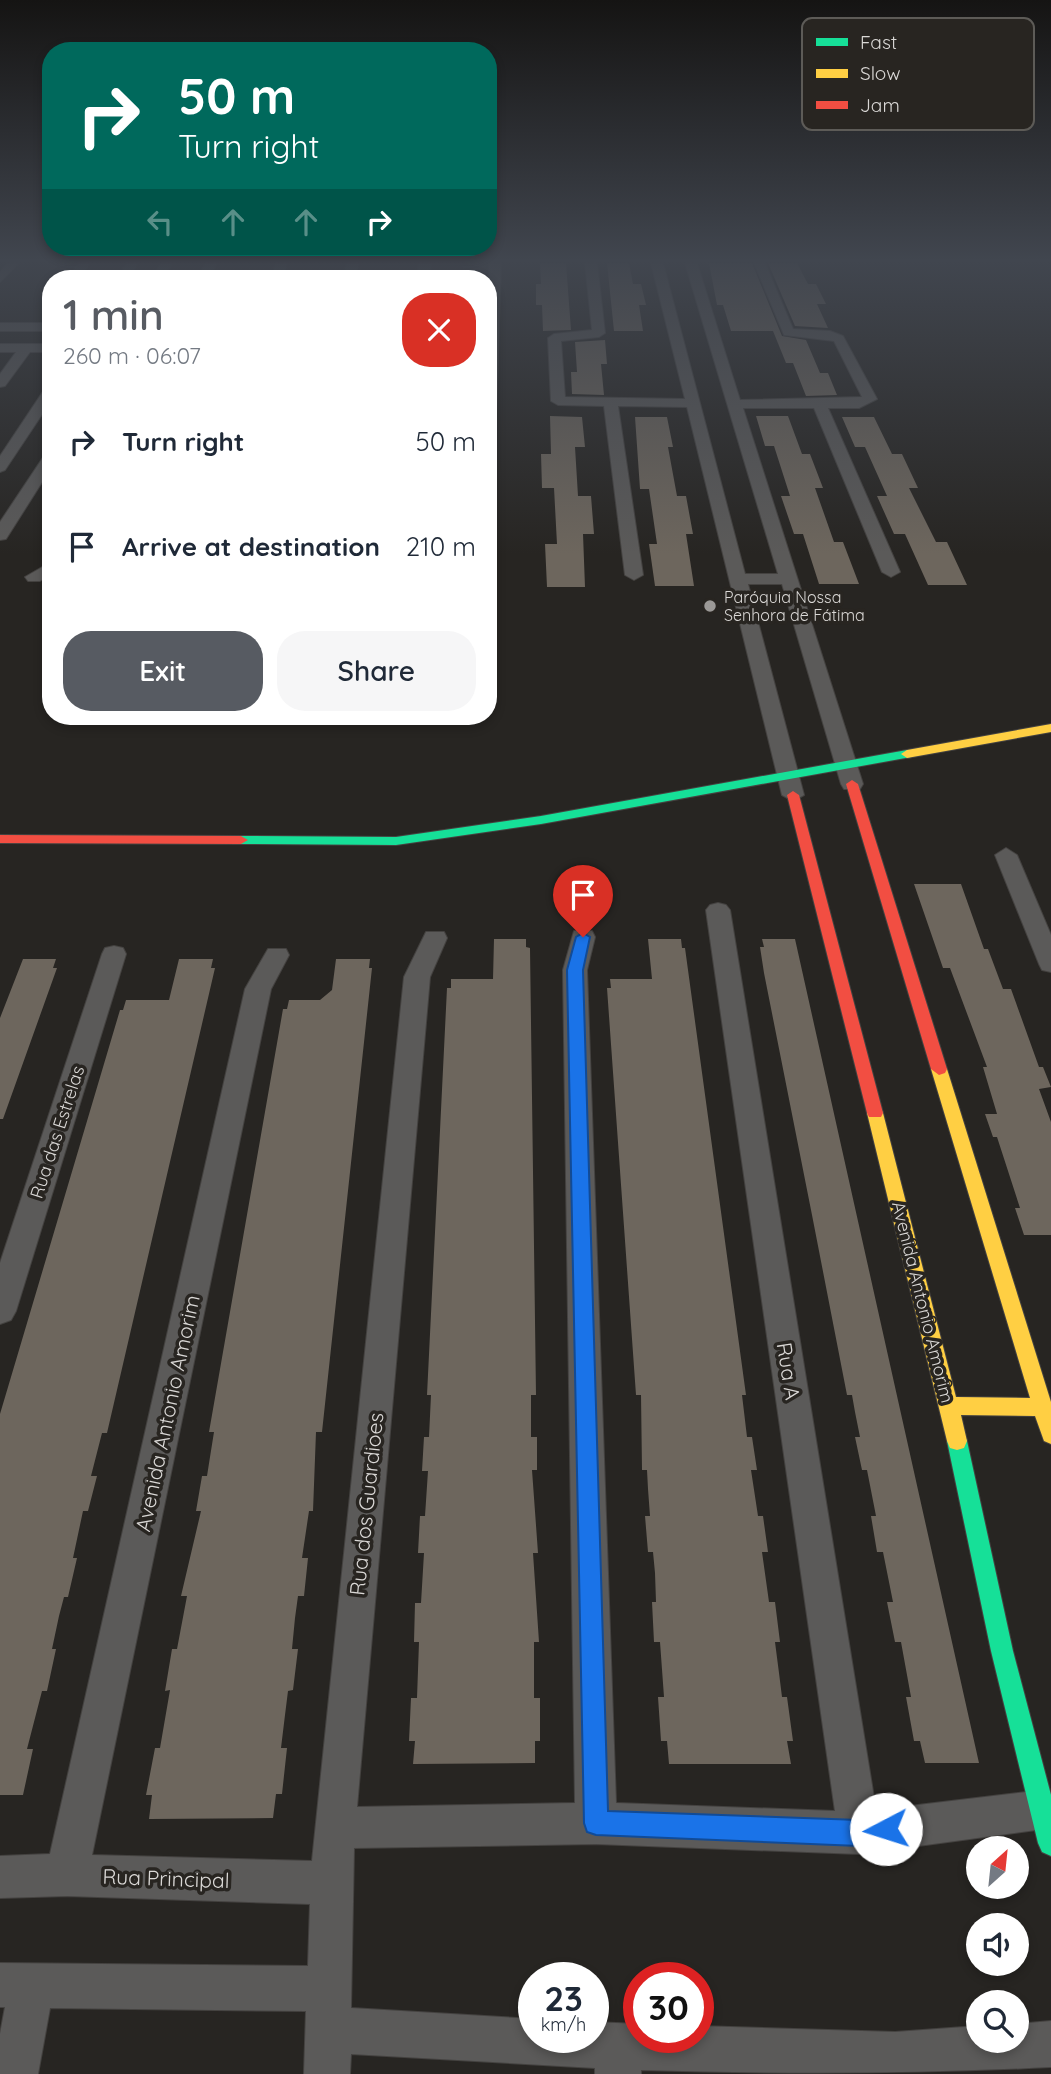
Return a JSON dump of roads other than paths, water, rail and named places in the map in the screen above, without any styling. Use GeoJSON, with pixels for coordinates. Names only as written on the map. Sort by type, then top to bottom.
{"type":"FeatureCollection","features":[{"type":"Feature","properties":{"kind":"street"},"geometry":{"type":"LineString","coordinates":[[0,383],[17,360]]}},
{"type":"Feature","properties":{"kind":"street"},"geometry":{"type":"LineString","coordinates":[[555,360],[558,401],[716,413],[866,403],[870,399],[849,360]]}},
{"type":"Feature","properties":{"kind":"street"},"geometry":{"type":"LineString","coordinates":[[689,360],[716,413],[787,579],[1051,1435]]}},
{"type":"Feature","properties":{"kind":"street"},"geometry":{"type":"LineString","coordinates":[[706,360],[716,413],[737,579],[792,790]]}},
{"type":"Feature","properties":{"kind":"street"},"geometry":{"type":"LineString","coordinates":[[611,404],[634,575]]}},
{"type":"Feature","properties":{"kind":"street"},"geometry":{"type":"LineString","coordinates":[[820,404],[891,572]]}},
{"type":"Feature","properties":{"kind":"street"},"geometry":{"type":"LineString","coordinates":[[0,467],[42,414]]}},
{"type":"Feature","properties":{"kind":"street"},"geometry":{"type":"LineString","coordinates":[[0,535],[42,470]]}},
{"type":"Feature","properties":{"kind":"street"},"geometry":{"type":"LineString","coordinates":[[34,577],[42,572]]}},
{"type":"Feature","properties":{"kind":"street"},"geometry":{"type":"LineString","coordinates":[[737,579],[787,579]]}},
{"type":"Feature","properties":{"kind":"street"},"geometry":{"type":"LineString","coordinates":[[0,839],[396,841],[792,790],[850,779],[1051,728]]}},
{"type":"Feature","properties":{"kind":"street","name":"Avenida Antonio Amorim"},"geometry":{"type":"LineString","coordinates":[[334,1828],[596,1823],[859,1833],[1047,1827],[1002,1651],[950,1406],[792,790]]}},
{"type":"Feature","properties":{"kind":"street"},"geometry":{"type":"LineString","coordinates":[[1006,855],[1051,964]]}},
{"type":"Feature","properties":{"kind":"street","name":"Rua A"},"geometry":{"type":"LineString","coordinates":[[718,910],[859,1833]]}},
{"type":"Feature","properties":{"kind":"street"},"geometry":{"type":"LineString","coordinates":[[583,937],[575,970],[596,1823]]}},
{"type":"Feature","properties":{"kind":"street","name":"Rua dos Guardioes"},"geometry":{"type":"LineString","coordinates":[[328,2031],[334,1828],[417,977],[435,938]]}},
{"type":"Feature","properties":{"kind":"street","name":"Rua das Estrelas"},"geometry":{"type":"LineString","coordinates":[[0,1311],[114,954]]}},
{"type":"Feature","properties":{"kind":"street","name":"Avenida Antonio Amorim"},"geometry":{"type":"LineString","coordinates":[[67,1875],[258,989],[277,955]]}},
{"type":"Feature","properties":{"kind":"street"},"geometry":{"type":"LineString","coordinates":[[950,1406],[1042,1407]]}},
{"type":"Feature","properties":{"kind":"street","name":"Rua Principal"},"geometry":{"type":"LineString","coordinates":[[0,1877],[67,1875],[332,1883]]}},
{"type":"Feature","properties":{"kind":"street"},"geometry":{"type":"LineString","coordinates":[[15,2074],[16,1986],[328,2031],[618,2060],[896,2065],[1051,2044]]}},
{"type":"Feature","properties":{"kind":"place","name":"Paróquia Nossa Senhora de Fátima"},"geometry":{"type":"Point","coordinates":[710,606]}}]}
